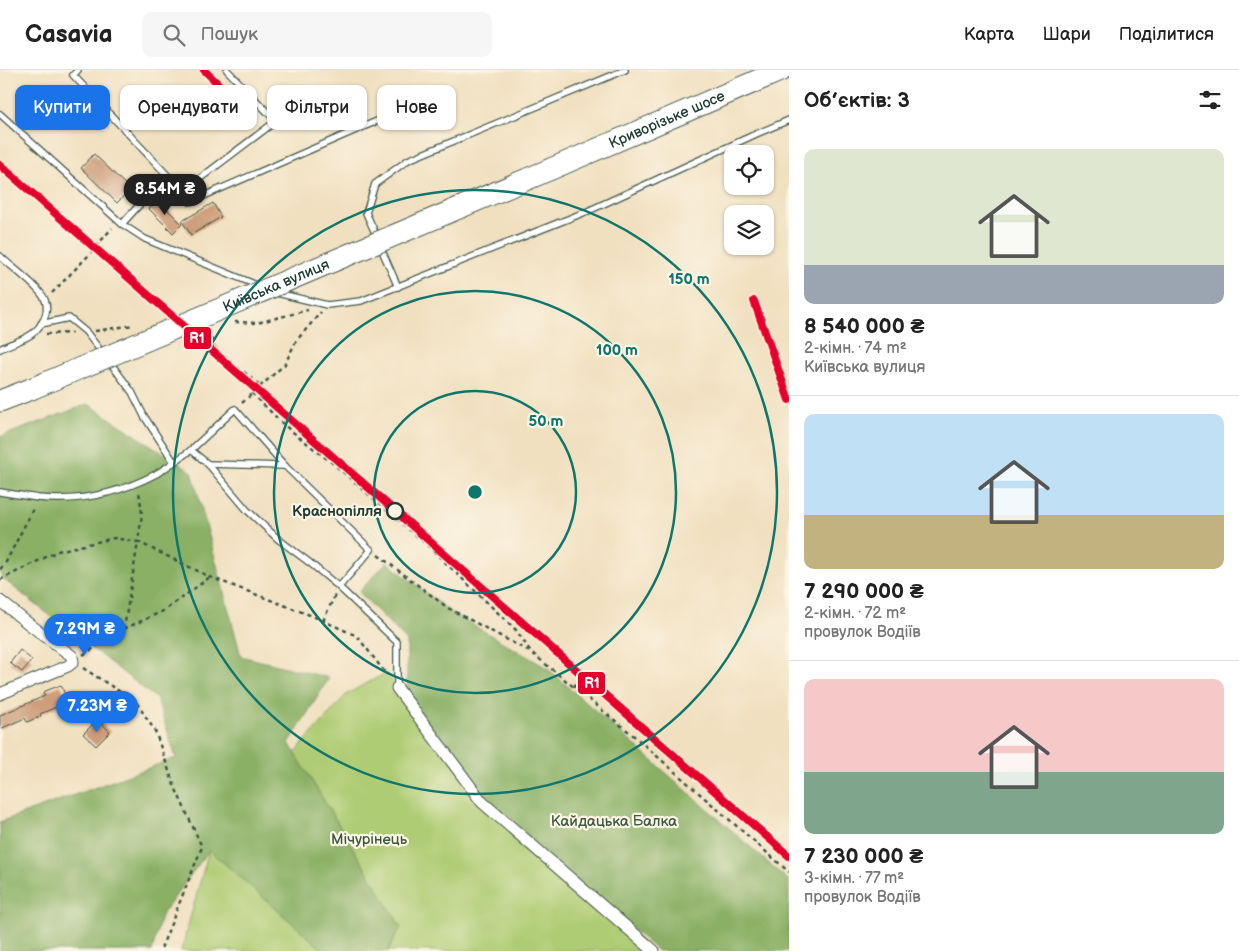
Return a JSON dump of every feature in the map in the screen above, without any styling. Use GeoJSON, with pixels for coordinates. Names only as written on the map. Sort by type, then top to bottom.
{"type":"FeatureCollection","features":[{"type":"Feature","properties":{"kind":"highway","name":"Криворізьке шосе"},"geometry":{"type":"LineString","coordinates":[[551,168],[782,70]]}},
{"type":"Feature","properties":{"kind":"highway","name":"Київська вулиця"},"geometry":{"type":"LineString","coordinates":[[0,402],[551,168]]}},
{"type":"Feature","properties":{"kind":"street"},"geometry":{"type":"LineString","coordinates":[[0,600],[72,656],[73,662],[68,666],[0,694]]}},
{"type":"Feature","properties":{"kind":"street"},"geometry":{"type":"LineString","coordinates":[[397,688],[482,802],[654,951]]}},
{"type":"Feature","properties":{"kind":"lane"},"geometry":{"type":"LineString","coordinates":[[78,70],[73,75],[190,202],[377,121]]}},
{"type":"Feature","properties":{"kind":"lane"},"geometry":{"type":"LineString","coordinates":[[182,192],[276,121],[226,70]]}},
{"type":"Feature","properties":{"kind":"lane"},"geometry":{"type":"LineString","coordinates":[[398,287],[366,213],[375,184],[408,160],[625,70]]}},
{"type":"Feature","properties":{"kind":"lane"},"geometry":{"type":"LineString","coordinates":[[0,114],[120,222],[145,239],[270,291],[328,305],[361,301],[588,211],[789,120]]}},
{"type":"Feature","properties":{"kind":"lane"},"geometry":{"type":"LineString","coordinates":[[120,222],[168,177]]}},
{"type":"Feature","properties":{"kind":"lane"},"geometry":{"type":"LineString","coordinates":[[0,256],[39,290],[45,300],[47,312],[41,324],[32,334],[0,349]]}},
{"type":"Feature","properties":{"kind":"lane"},"geometry":{"type":"LineString","coordinates":[[41,324],[69,318],[86,332],[132,392],[144,416],[174,462]]}},
{"type":"Feature","properties":{"kind":"lane"},"geometry":{"type":"LineString","coordinates":[[0,492],[39,498],[82,498],[131,486],[157,473],[191,450],[235,409],[285,466],[372,550],[339,587]]}},
{"type":"Feature","properties":{"kind":"lane"},"geometry":{"type":"LineString","coordinates":[[191,450],[208,464],[247,510],[278,539],[339,587],[397,642],[397,688]]}},
{"type":"Feature","properties":{"kind":"lane"},"geometry":{"type":"LineString","coordinates":[[208,464],[285,466]]}},
{"type":"Feature","properties":{"kind":"path"},"geometry":{"type":"LineString","coordinates":[[45,300],[120,222]]}},
{"type":"Feature","properties":{"kind":"path"},"geometry":{"type":"LineString","coordinates":[[235,409],[284,364],[296,341],[328,305]]}},
{"type":"Feature","properties":{"kind":"path"},"geometry":{"type":"LineString","coordinates":[[207,326],[206,332],[214,346],[230,363],[243,371],[260,386]]}},
{"type":"Feature","properties":{"kind":"path"},"geometry":{"type":"LineString","coordinates":[[252,393],[284,425],[336,466],[427,545],[516,630],[532,653]]}},
{"type":"Feature","properties":{"kind":"path"},"geometry":{"type":"LineString","coordinates":[[124,629],[142,514],[137,483]]}},
{"type":"Feature","properties":{"kind":"path"},"geometry":{"type":"LineString","coordinates":[[0,569],[5,564],[39,498]]}},
{"type":"Feature","properties":{"kind":"path"},"geometry":{"type":"LineString","coordinates":[[0,580],[58,551],[114,538],[138,542],[210,577],[357,636],[397,688]]}},
{"type":"Feature","properties":{"kind":"path"},"geometry":{"type":"LineString","coordinates":[[372,550],[448,608],[532,653],[634,736],[789,872]]}},
{"type":"Feature","properties":{"kind":"path"},"geometry":{"type":"LineString","coordinates":[[160,951],[202,847],[174,785],[155,731],[136,702],[73,662],[124,629],[164,610],[210,577]]}},
{"type":"Feature","properties":{"kind":"path"},"geometry":{"type":"LineString","coordinates":[[322,621],[339,587]]}},
{"type":"Feature","properties":{"kind":"path"},"geometry":{"type":"LineString","coordinates":[[574,687],[584,669]]}},
{"type":"Feature","properties":{"kind":"green space"},"geometry":{"type":"Polygon","coordinates":[[[88,404],[192,472],[241,656],[329,678],[289,743],[401,927],[388,951],[324,951],[209,850],[161,916],[152,951],[0,951],[0,822],[176,758],[157,699],[0,575],[0,437],[88,404]]]}},
{"type":"Feature","properties":{"kind":"green space","name":"Кайдацька Балка"},"geometry":{"type":"Polygon","coordinates":[[[387,562],[449,611],[547,668],[789,881],[789,951],[658,951],[563,871],[468,779],[407,709],[407,641],[359,592],[387,562]]]}},
{"type":"Feature","properties":{"kind":"green space","name":"Мічурінець"},"geometry":{"type":"Polygon","coordinates":[[[386,673],[480,799],[652,951],[181,951],[209,850],[347,694],[386,673]]]}},
{"type":"Feature","properties":{"kind":"building"},"geometry":{"type":"Polygon","coordinates":[[[94,154],[130,189],[117,203],[81,168],[94,154]]]}},
{"type":"Feature","properties":{"kind":"building"},"geometry":{"type":"Polygon","coordinates":[[[158,200],[182,224],[173,233],[149,209],[158,200]]]}},
{"type":"Feature","properties":{"kind":"building"},"geometry":{"type":"Polygon","coordinates":[[[213,203],[221,217],[191,235],[182,221],[213,203]]]}},
{"type":"Feature","properties":{"kind":"building"},"geometry":{"type":"Polygon","coordinates":[[[20,650],[32,660],[22,672],[10,663],[20,650]]]}},
{"type":"Feature","properties":{"kind":"building"},"geometry":{"type":"Polygon","coordinates":[[[61,685],[68,702],[27,722],[25,718],[0,729],[0,715],[45,696],[43,692],[61,685]]]}},
{"type":"Feature","properties":{"kind":"building"},"geometry":{"type":"Polygon","coordinates":[[[98,719],[110,732],[96,746],[83,734],[98,719]]]}},
{"type":"Feature","properties":{"kind":"transit line","name":"R1"},"geometry":{"type":"LineString","coordinates":[[204,70],[219,85]]}},
{"type":"Feature","properties":{"kind":"transit line","name":"R1"},"geometry":{"type":"LineString","coordinates":[[0,165],[789,856]]}},
{"type":"Feature","properties":{"kind":"transit line","name":"R1"},"geometry":{"type":"LineString","coordinates":[[754,301],[789,400]]}},
{"type":"Feature","properties":{"kind":"place","name":"Краснопілля"},"geometry":{"type":"Point","coordinates":[395,511]}}]}
